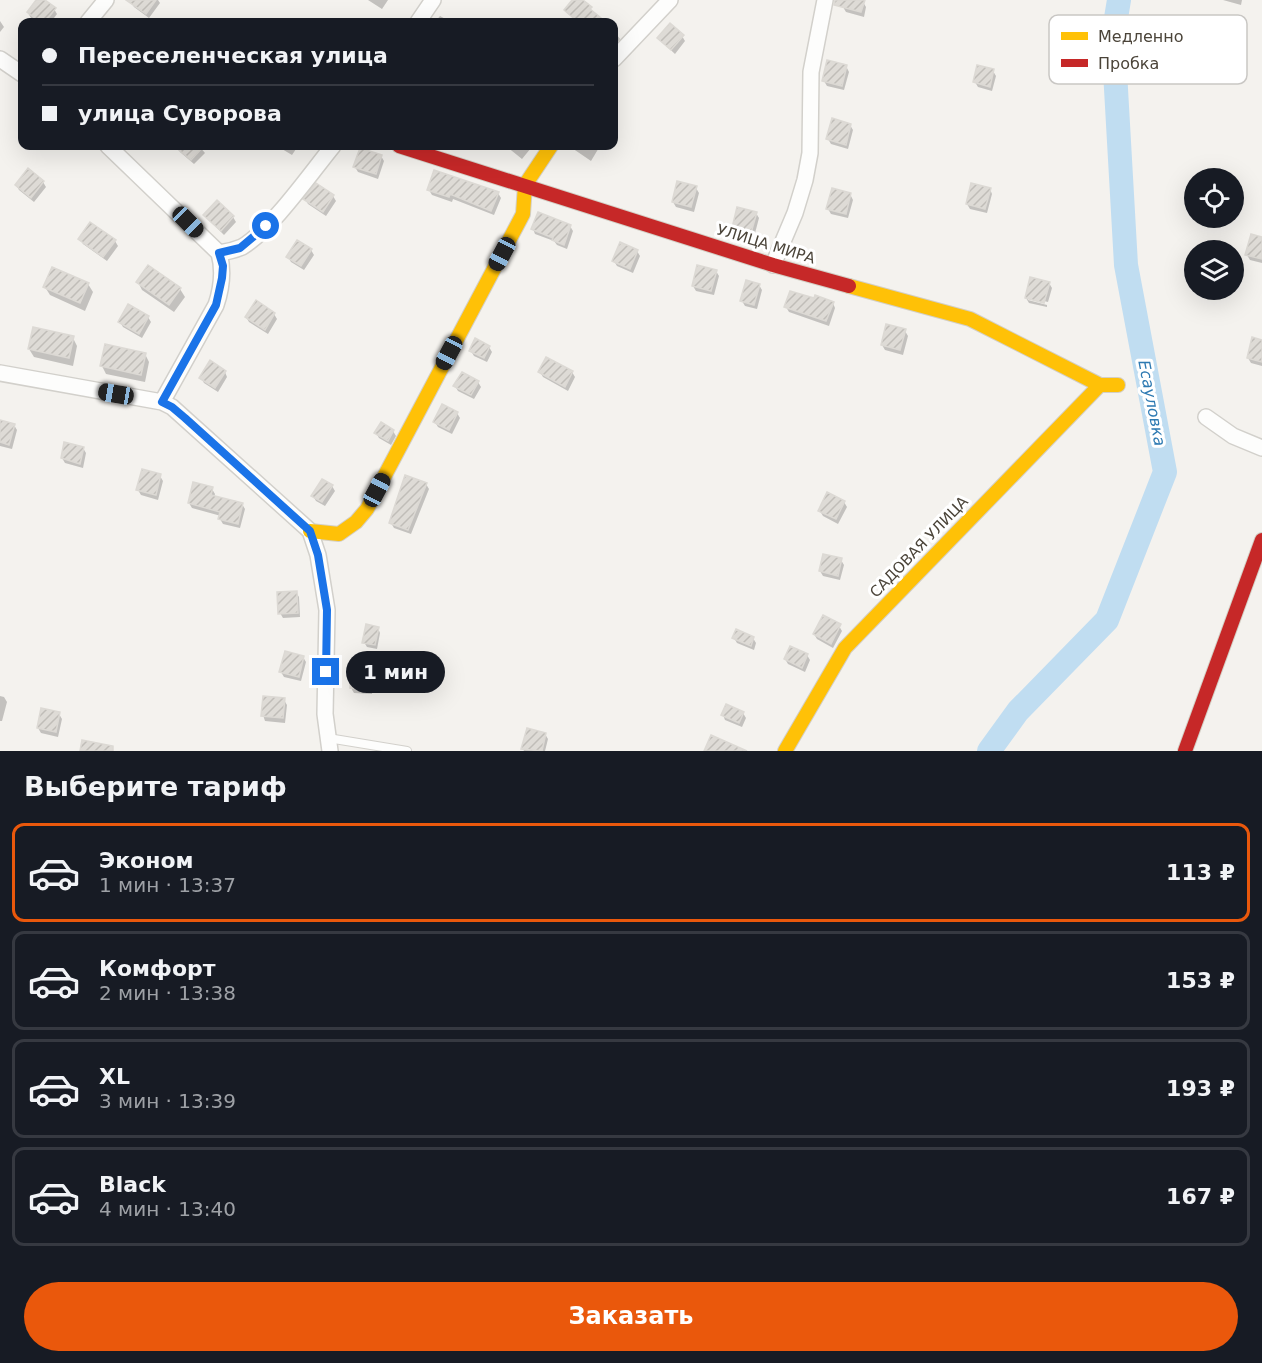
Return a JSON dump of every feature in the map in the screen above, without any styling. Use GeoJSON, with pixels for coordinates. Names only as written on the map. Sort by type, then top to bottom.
{"type":"FeatureCollection","features":[{"type":"Feature","properties":{"kind":"street"},"geometry":{"type":"LineString","coordinates":[[91,18],[106,0]]}},
{"type":"Feature","properties":{"kind":"street"},"geometry":{"type":"LineString","coordinates":[[421,18],[433,0]]}},
{"type":"Feature","properties":{"kind":"street"},"geometry":{"type":"LineString","coordinates":[[618,55],[670,0]]}},
{"type":"Feature","properties":{"kind":"street"},"geometry":{"type":"LineString","coordinates":[[772,265],[795,213],[806,180],[810,153],[811,72],[825,0]]}},
{"type":"Feature","properties":{"kind":"street"},"geometry":{"type":"LineString","coordinates":[[0,59],[18,71]]}},
{"type":"Feature","properties":{"kind":"street"},"geometry":{"type":"LineString","coordinates":[[112,150],[219,253],[223,266],[216,305],[162,402]]}},
{"type":"Feature","properties":{"kind":"street"},"geometry":{"type":"LineString","coordinates":[[219,253],[240,248],[255,238],[330,150]]}},
{"type":"Feature","properties":{"kind":"street","name":"УЛИЦА МИРА"},"geometry":{"type":"LineString","coordinates":[[412,150],[772,265],[970,319],[1100,385],[1118,386]]}},
{"type":"Feature","properties":{"kind":"street"},"geometry":{"type":"LineString","coordinates":[[310,531],[339,534],[356,522],[367,509],[523,214],[525,185],[548,150]]}},
{"type":"Feature","properties":{"kind":"street"},"geometry":{"type":"LineString","coordinates":[[0,373],[162,402],[172,407],[310,531],[318,555],[327,610],[326,714],[329,745]]}},
{"type":"Feature","properties":{"kind":"street","name":"САДОВАЯ УЛИЦА"},"geometry":{"type":"LineString","coordinates":[[785,751],[845,648],[1100,385]]}},
{"type":"Feature","properties":{"kind":"street"},"geometry":{"type":"LineString","coordinates":[[1206,417],[1233,436],[1262,448]]}},
{"type":"Feature","properties":{"kind":"street"},"geometry":{"type":"LineString","coordinates":[[1185,751],[1262,540]]}},
{"type":"Feature","properties":{"kind":"lane"},"geometry":{"type":"LineString","coordinates":[[329,745],[407,751]]}},
{"type":"Feature","properties":{"kind":"building"},"geometry":{"type":"Polygon","coordinates":[[[36,0],[45,0],[56,8],[48,18],[35,18],[27,12],[36,0]]]}},
{"type":"Feature","properties":{"kind":"building"},"geometry":{"type":"Polygon","coordinates":[[[126,0],[156,0],[146,14],[126,0]]]}},
{"type":"Feature","properties":{"kind":"building"},"geometry":{"type":"Polygon","coordinates":[[[572,0],[583,0],[601,18],[573,18],[564,10],[572,0]]]}},
{"type":"Feature","properties":{"kind":"building"},"geometry":{"type":"Polygon","coordinates":[[[835,0],[865,0],[861,12],[834,5],[835,0]]]}},
{"type":"Feature","properties":{"kind":"building"},"geometry":{"type":"Polygon","coordinates":[[[670,23],[684,35],[671,50],[657,38],[670,23]]]}},
{"type":"Feature","properties":{"kind":"building"},"geometry":{"type":"Polygon","coordinates":[[[827,60],[847,65],[842,86],[822,81],[827,60]]]}},
{"type":"Feature","properties":{"kind":"building"},"geometry":{"type":"Polygon","coordinates":[[[977,65],[994,69],[990,87],[973,82],[977,65]]]}},
{"type":"Feature","properties":{"kind":"building"},"geometry":{"type":"Polygon","coordinates":[[[832,118],[851,124],[846,145],[826,139],[832,118]]]}},
{"type":"Feature","properties":{"kind":"building"},"geometry":{"type":"Polygon","coordinates":[[[179,150],[200,150],[191,160],[179,150]]]}},
{"type":"Feature","properties":{"kind":"building"},"geometry":{"type":"Polygon","coordinates":[[[359,150],[382,155],[376,174],[353,167],[359,150]]]}},
{"type":"Feature","properties":{"kind":"building"},"geometry":{"type":"Polygon","coordinates":[[[28,168],[44,181],[31,198],[15,185],[28,168]]]}},
{"type":"Feature","properties":{"kind":"building"},"geometry":{"type":"Polygon","coordinates":[[[434,170],[499,192],[491,211],[450,194],[449,197],[427,190],[434,170]]]}},
{"type":"Feature","properties":{"kind":"building"},"geometry":{"type":"Polygon","coordinates":[[[677,181],[697,186],[691,207],[672,202],[677,181]]]}},
{"type":"Feature","properties":{"kind":"building"},"geometry":{"type":"Polygon","coordinates":[[[316,183],[334,195],[323,212],[303,199],[316,183]]]}},
{"type":"Feature","properties":{"kind":"building"},"geometry":{"type":"Polygon","coordinates":[[[971,183],[991,188],[985,209],[966,204],[971,183]]]}},
{"type":"Feature","properties":{"kind":"building"},"geometry":{"type":"Polygon","coordinates":[[[832,188],[851,193],[846,214],[826,209],[832,188]]]}},
{"type":"Feature","properties":{"kind":"building"},"geometry":{"type":"Polygon","coordinates":[[[217,200],[234,216],[221,231],[203,215],[217,200]]]}},
{"type":"Feature","properties":{"kind":"building"},"geometry":{"type":"Polygon","coordinates":[[[737,207],[757,212],[751,233],[732,228],[737,207]]]}},
{"type":"Feature","properties":{"kind":"building"},"geometry":{"type":"Polygon","coordinates":[[[538,212],[571,225],[564,245],[531,229],[538,212]]]}},
{"type":"Feature","properties":{"kind":"building"},"geometry":{"type":"Polygon","coordinates":[[[90,222],[116,240],[103,257],[78,239],[90,222]]]}},
{"type":"Feature","properties":{"kind":"building"},"geometry":{"type":"Polygon","coordinates":[[[1251,234],[1262,237],[1262,259],[1245,255],[1251,234]]]}},
{"type":"Feature","properties":{"kind":"building"},"geometry":{"type":"Polygon","coordinates":[[[297,240],[312,249],[301,266],[286,257],[297,240]]]}},
{"type":"Feature","properties":{"kind":"building"},"geometry":{"type":"Polygon","coordinates":[[[620,242],[638,250],[630,269],[612,261],[620,242]]]}},
{"type":"Feature","properties":{"kind":"building"},"geometry":{"type":"Polygon","coordinates":[[[148,265],[181,288],[169,305],[136,282],[148,265]]]}},
{"type":"Feature","properties":{"kind":"building"},"geometry":{"type":"Polygon","coordinates":[[[697,265],[717,270],[711,291],[692,286],[697,265]]]}},
{"type":"Feature","properties":{"kind":"building"},"geometry":{"type":"Polygon","coordinates":[[[52,267],[89,283],[80,303],[43,287],[52,267]]]}},
{"type":"Feature","properties":{"kind":"building"},"geometry":{"type":"Polygon","coordinates":[[[1030,277],[1050,282],[1044,303],[1025,298],[1030,277]]]}},
{"type":"Feature","properties":{"kind":"building"},"geometry":{"type":"Polygon","coordinates":[[[746,280],[760,284],[754,305],[740,301],[746,280]]]}},
{"type":"Feature","properties":{"kind":"building"},"geometry":{"type":"Polygon","coordinates":[[[790,291],[814,298],[815,295],[834,302],[826,321],[784,307],[790,291]]]}},
{"type":"Feature","properties":{"kind":"building"},"geometry":{"type":"Polygon","coordinates":[[[256,300],[275,313],[265,330],[245,317],[256,300]]]}},
{"type":"Feature","properties":{"kind":"building"},"geometry":{"type":"Polygon","coordinates":[[[128,304],[149,316],[139,334],[118,322],[128,304]]]}},
{"type":"Feature","properties":{"kind":"building"},"geometry":{"type":"Polygon","coordinates":[[[886,324],[906,329],[900,350],[881,345],[886,324]]]}},
{"type":"Feature","properties":{"kind":"building"},"geometry":{"type":"Polygon","coordinates":[[[33,327],[74,336],[69,358],[28,349],[33,327]]]}},
{"type":"Feature","properties":{"kind":"building"},"geometry":{"type":"Polygon","coordinates":[[[1252,337],[1262,340],[1262,362],[1247,358],[1252,337]]]}},
{"type":"Feature","properties":{"kind":"building"},"geometry":{"type":"Polygon","coordinates":[[[475,338],[490,346],[484,358],[469,351],[475,338]]]}},
{"type":"Feature","properties":{"kind":"building"},"geometry":{"type":"Polygon","coordinates":[[[105,344],[146,353],[141,375],[100,366],[105,344]]]}},
{"type":"Feature","properties":{"kind":"building"},"geometry":{"type":"Polygon","coordinates":[[[546,357],[573,371],[565,387],[538,372],[546,357]]]}},
{"type":"Feature","properties":{"kind":"building"},"geometry":{"type":"Polygon","coordinates":[[[210,360],[226,371],[215,388],[199,378],[210,360]]]}},
{"type":"Feature","properties":{"kind":"building"},"geometry":{"type":"Polygon","coordinates":[[[462,372],[479,381],[471,395],[453,386],[462,372]]]}},
{"type":"Feature","properties":{"kind":"building"},"geometry":{"type":"Polygon","coordinates":[[[442,404],[458,412],[449,430],[433,422],[442,404]]]}},
{"type":"Feature","properties":{"kind":"building"},"geometry":{"type":"Polygon","coordinates":[[[0,420],[15,424],[9,445],[0,442],[0,420]]]}},
{"type":"Feature","properties":{"kind":"building"},"geometry":{"type":"Polygon","coordinates":[[[381,422],[394,430],[388,441],[374,433],[381,422]]]}},
{"type":"Feature","properties":{"kind":"building"},"geometry":{"type":"Polygon","coordinates":[[[64,442],[84,447],[80,464],[61,458],[64,442]]]}},
{"type":"Feature","properties":{"kind":"building"},"geometry":{"type":"Polygon","coordinates":[[[142,469],[161,474],[156,495],[136,490],[142,469]]]}},
{"type":"Feature","properties":{"kind":"building"},"geometry":{"type":"Polygon","coordinates":[[[405,475],[427,483],[408,530],[389,523],[405,475]]]}},
{"type":"Feature","properties":{"kind":"building"},"geometry":{"type":"Polygon","coordinates":[[[322,479],[333,485],[322,502],[311,496],[322,479]]]}},
{"type":"Feature","properties":{"kind":"building"},"geometry":{"type":"Polygon","coordinates":[[[193,482],[213,487],[211,495],[243,503],[238,524],[218,519],[220,512],[188,503],[193,482]]]}},
{"type":"Feature","properties":{"kind":"building"},"geometry":{"type":"Polygon","coordinates":[[[827,492],[845,501],[836,519],[818,511],[827,492]]]}},
{"type":"Feature","properties":{"kind":"building"},"geometry":{"type":"Polygon","coordinates":[[[823,554],[842,558],[838,576],[819,571],[823,554]]]}},
{"type":"Feature","properties":{"kind":"building"},"geometry":{"type":"Polygon","coordinates":[[[297,591],[298,613],[278,614],[277,592],[297,591]]]}},
{"type":"Feature","properties":{"kind":"building"},"geometry":{"type":"Polygon","coordinates":[[[823,615],[841,624],[831,644],[813,634],[823,615]]]}},
{"type":"Feature","properties":{"kind":"building"},"geometry":{"type":"Polygon","coordinates":[[[366,624],[379,627],[375,645],[362,643],[366,624]]]}},
{"type":"Feature","properties":{"kind":"building"},"geometry":{"type":"Polygon","coordinates":[[[736,629],[754,637],[751,646],[732,638],[736,629]]]}},
{"type":"Feature","properties":{"kind":"building"},"geometry":{"type":"Polygon","coordinates":[[[790,646],[808,654],[802,668],[784,659],[790,646]]]}},
{"type":"Feature","properties":{"kind":"building"},"geometry":{"type":"Polygon","coordinates":[[[285,651],[304,656],[299,677],[279,672],[285,651]]]}},
{"type":"Feature","properties":{"kind":"building"},"geometry":{"type":"Polygon","coordinates":[[[351,674],[371,676],[370,690],[350,688],[351,674]]]}},
{"type":"Feature","properties":{"kind":"building"},"geometry":{"type":"Polygon","coordinates":[[[263,696],[285,698],[283,718],[261,716],[263,696]]]}},
{"type":"Feature","properties":{"kind":"building"},"geometry":{"type":"Polygon","coordinates":[[[726,704],[744,712],[739,723],[721,715],[726,704]]]}},
{"type":"Feature","properties":{"kind":"building"},"geometry":{"type":"Polygon","coordinates":[[[41,708],[60,712],[56,732],[37,728],[41,708]]]}},
{"type":"Feature","properties":{"kind":"building"},"geometry":{"type":"Polygon","coordinates":[[[527,728],[546,733],[542,751],[521,749],[527,728]]]}},
{"type":"Feature","properties":{"kind":"building"},"geometry":{"type":"Polygon","coordinates":[[[711,735],[747,751],[704,751],[711,735]]]}},
{"type":"Feature","properties":{"kind":"building"},"geometry":{"type":"Polygon","coordinates":[[[82,740],[113,746],[113,751],[80,751],[82,740]]]}},
{"type":"Feature","properties":{"kind":"waterway","name":"Есауловка"},"geometry":{"type":"LineString","coordinates":[[1116,15],[1119,0]]}},
{"type":"Feature","properties":{"kind":"waterway","name":"Есауловка"},"geometry":{"type":"LineString","coordinates":[[989,751],[1018,711],[1107,620],[1165,472],[1126,265],[1116,84]]}},
{"type":"Feature","properties":{"kind":"traffic: slow"},"geometry":{"type":"LineString","coordinates":[[310,531],[339,534],[356,522],[367,509],[523,214],[525,185],[548,150]]}},
{"type":"Feature","properties":{"kind":"traffic: slow"},"geometry":{"type":"LineString","coordinates":[[849,286],[970,319],[1100,385],[1118,385]]}},
{"type":"Feature","properties":{"kind":"traffic: slow"},"geometry":{"type":"LineString","coordinates":[[785,751],[845,648],[1100,385]]}},
{"type":"Feature","properties":{"kind":"traffic: jam"},"geometry":{"type":"LineString","coordinates":[[412,150],[773,265],[849,286]]}},
{"type":"Feature","properties":{"kind":"traffic: jam"},"geometry":{"type":"LineString","coordinates":[[1185,751],[1262,540]]}},
{"type":"Feature","properties":{"kind":"route"},"geometry":{"type":"LineString","coordinates":[[266,226],[255,238],[240,248],[219,253],[223,266],[220,294],[216,305],[162,402],[185,418],[310,531],[318,555],[327,610],[326,672]]}}]}
